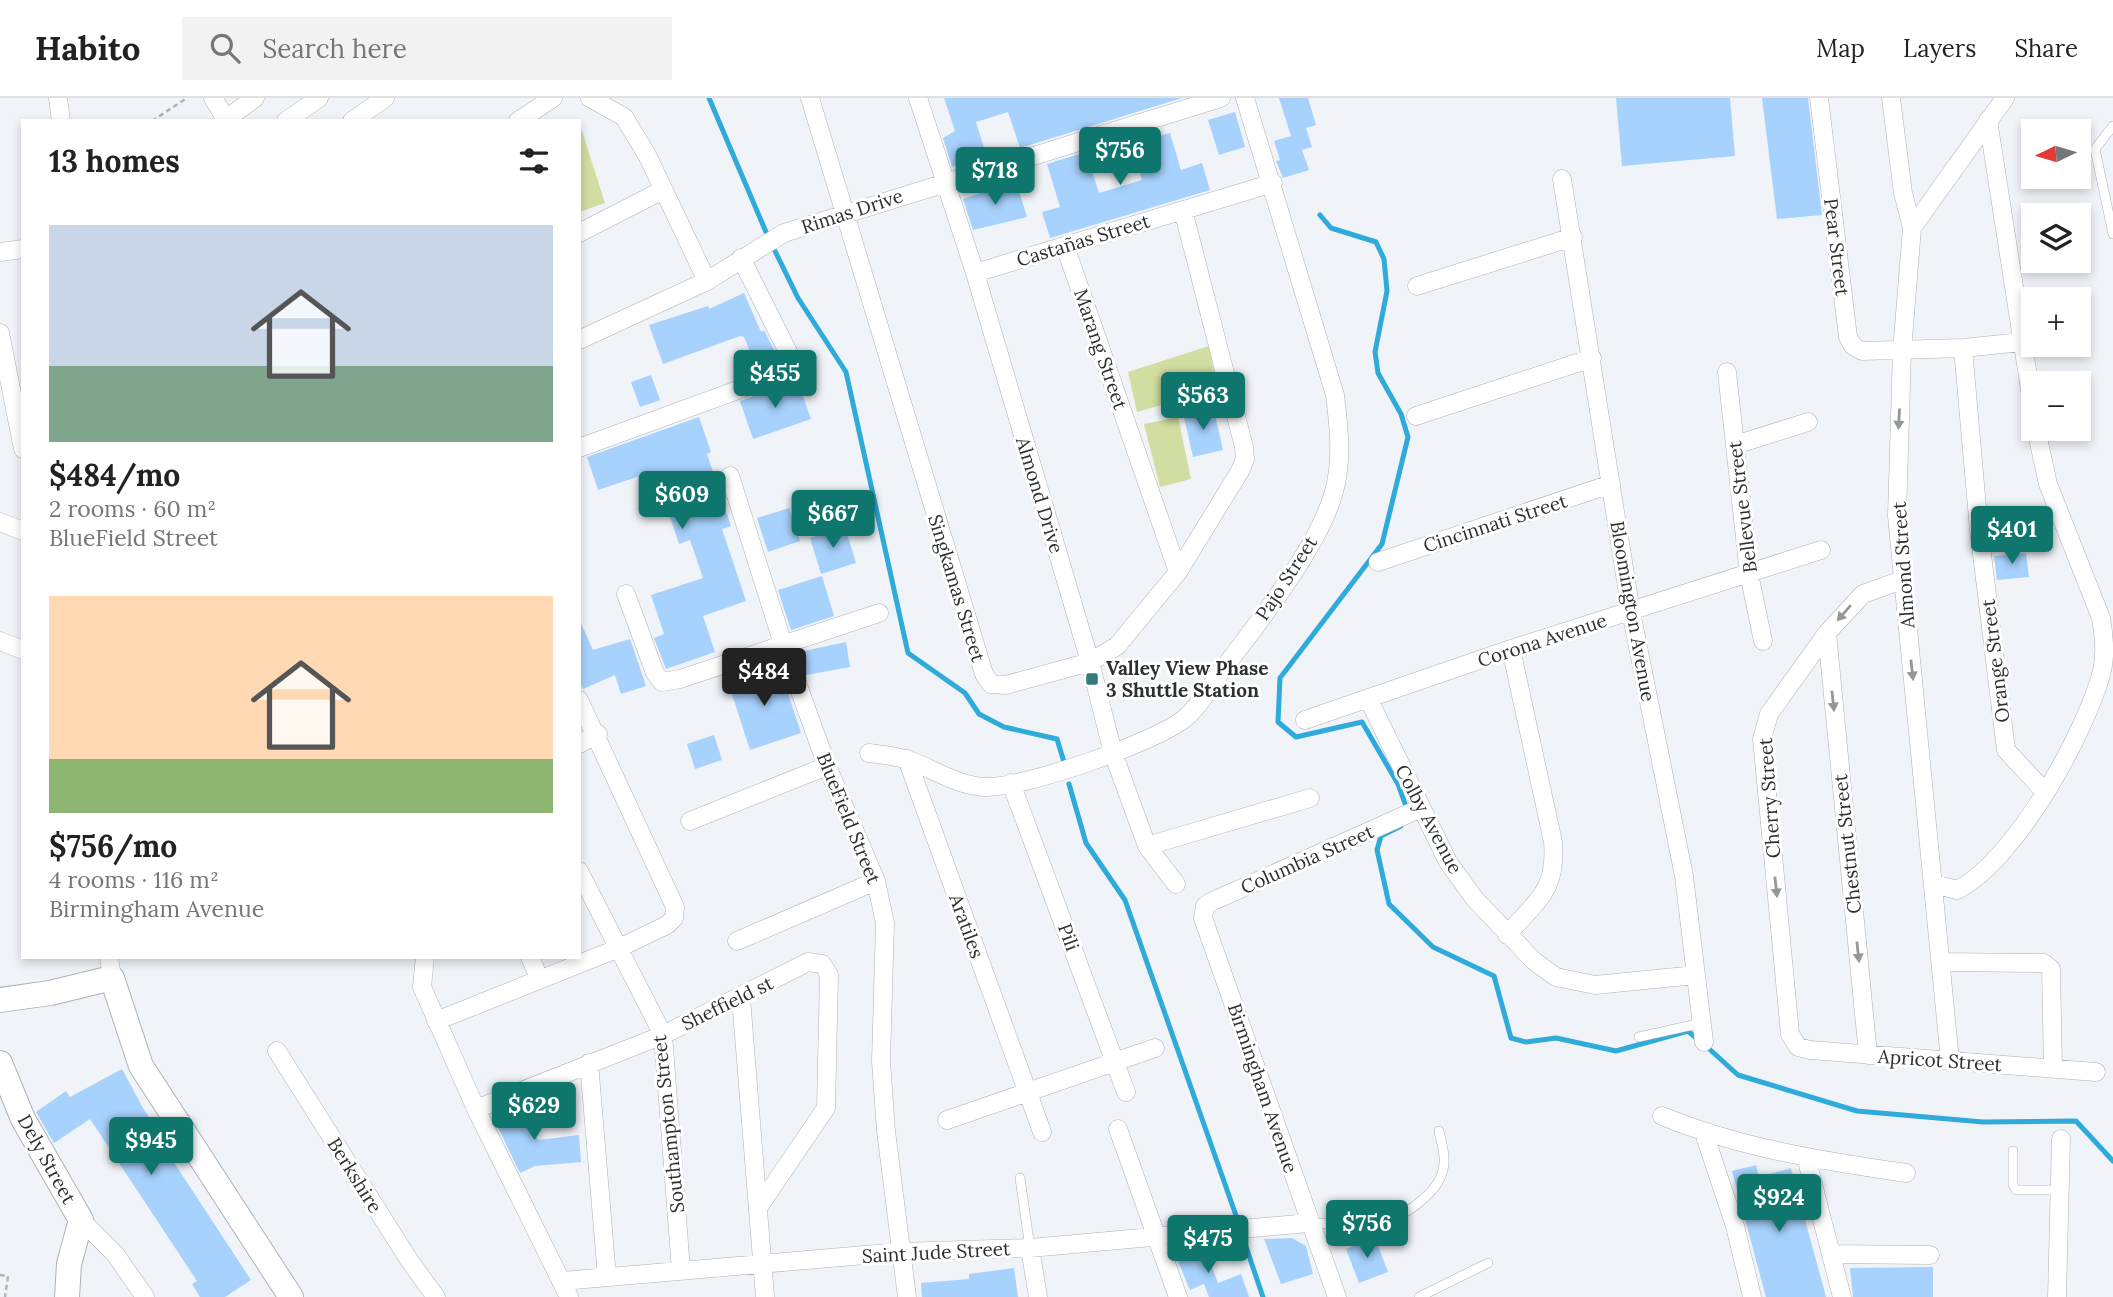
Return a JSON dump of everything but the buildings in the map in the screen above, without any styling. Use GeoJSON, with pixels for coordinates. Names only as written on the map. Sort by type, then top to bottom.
{"type":"FeatureCollection","features":[{"type":"Feature","properties":{"kind":"street"},"geometry":{"type":"LineString","coordinates":[[58,98],[61,119]]}},
{"type":"Feature","properties":{"kind":"street"},"geometry":{"type":"LineString","coordinates":[[213,98],[226,119]]}},
{"type":"Feature","properties":{"kind":"street"},"geometry":{"type":"LineString","coordinates":[[228,119],[255,98]]}},
{"type":"Feature","properties":{"kind":"street"},"geometry":{"type":"LineString","coordinates":[[289,119],[320,98]]}},
{"type":"Feature","properties":{"kind":"street"},"geometry":{"type":"LineString","coordinates":[[355,119],[385,98]]}},
{"type":"Feature","properties":{"kind":"street"},"geometry":{"type":"LineString","coordinates":[[522,119],[553,98]]}},
{"type":"Feature","properties":{"kind":"street"},"geometry":{"type":"LineString","coordinates":[[590,98],[624,117],[647,155],[707,281]]}},
{"type":"Feature","properties":{"kind":"street","name":"Singkamas Street"},"geometry":{"type":"LineString","coordinates":[[810,98],[984,674],[991,684],[1006,685],[1090,662],[1117,646],[1178,572],[1245,459],[1182,210]]}},
{"type":"Feature","properties":{"kind":"street","name":"Almond Drive"},"geometry":{"type":"LineString","coordinates":[[919,98],[975,273],[1090,662],[1113,752],[1147,846],[1176,884]]}},
{"type":"Feature","properties":{"kind":"street","name":"Rimas Drive"},"geometry":{"type":"LineString","coordinates":[[581,339],[707,281],[784,233],[843,212],[1221,98]]}},
{"type":"Feature","properties":{"kind":"street","name":"Pajo Street"},"geometry":{"type":"LineString","coordinates":[[869,753],[907,759],[964,784],[987,787],[1063,770],[1174,726],[1196,706],[1264,615],[1319,528],[1333,495],[1339,440],[1335,395],[1273,183],[1245,98]]}},
{"type":"Feature","properties":{"kind":"street","name":"Pear Street"},"geometry":{"type":"LineString","coordinates":[[1819,98],[1848,337],[1853,346],[1862,351],[1902,351],[2021,342]]}},
{"type":"Feature","properties":{"kind":"street"},"geometry":{"type":"LineString","coordinates":[[1891,98],[1903,193],[1912,228]]}},
{"type":"Feature","properties":{"kind":"street"},"geometry":{"type":"LineString","coordinates":[[1912,228],[2005,98]]}},
{"type":"Feature","properties":{"kind":"street"},"geometry":{"type":"LineString","coordinates":[[1988,120],[2021,335]]}},
{"type":"Feature","properties":{"kind":"street","name":"Bloomington Avenue"},"geometry":{"type":"LineString","coordinates":[[1562,179],[1631,612],[1684,876],[1704,1042]]}},
{"type":"Feature","properties":{"kind":"street","name":"Castañas Street"},"geometry":{"type":"LineString","coordinates":[[975,273],[1273,183]]}},
{"type":"Feature","properties":{"kind":"street"},"geometry":{"type":"LineString","coordinates":[[581,232],[663,190]]}},
{"type":"Feature","properties":{"kind":"street","name":"Almond Street"},"geometry":{"type":"LineString","coordinates":[[1912,228],[1897,460],[1902,580],[1950,1061]]}},
{"type":"Feature","properties":{"kind":"street"},"geometry":{"type":"LineString","coordinates":[[1417,286],[1573,237]]}},
{"type":"Feature","properties":{"kind":"street","name":"Marang Street"},"geometry":{"type":"LineString","coordinates":[[1065,246],[1178,572]]}},
{"type":"Feature","properties":{"kind":"street"},"geometry":{"type":"LineString","coordinates":[[0,252],[21,249]]}},
{"type":"Feature","properties":{"kind":"street"},"geometry":{"type":"LineString","coordinates":[[581,447],[787,372],[794,364],[741,258]]}},
{"type":"Feature","properties":{"kind":"street"},"geometry":{"type":"LineString","coordinates":[[0,333],[21,429]]}},
{"type":"Feature","properties":{"kind":"street","name":"Orange Street"},"geometry":{"type":"LineString","coordinates":[[1964,348],[1979,530],[2006,750],[2045,792]]}},
{"type":"Feature","properties":{"kind":"street"},"geometry":{"type":"LineString","coordinates":[[1416,416],[1592,358]]}},
{"type":"Feature","properties":{"kind":"street","name":"Bellevue Street"},"geometry":{"type":"LineString","coordinates":[[1727,372],[1749,573],[1763,641]]}},
{"type":"Feature","properties":{"kind":"street"},"geometry":{"type":"LineString","coordinates":[[1735,445],[1808,422]]}},
{"type":"Feature","properties":{"kind":"street"},"geometry":{"type":"LineString","coordinates":[[1934,884],[1948,890],[1968,885],[1998,859],[2045,792],[2086,717],[2102,669],[2105,639],[2091,587],[2048,484],[2039,441]]}},
{"type":"Feature","properties":{"kind":"street","name":"BlueField Street"},"geometry":{"type":"LineString","coordinates":[[730,476],[783,644],[827,766],[876,881],[885,923],[881,1061],[907,1297]]}},
{"type":"Feature","properties":{"kind":"street","name":"Cincinnati Street"},"geometry":{"type":"LineString","coordinates":[[1378,562],[1611,484]]}},
{"type":"Feature","properties":{"kind":"street"},"geometry":{"type":"LineString","coordinates":[[0,522],[21,530]]}},
{"type":"Feature","properties":{"kind":"street","name":"Corona Avenue"},"geometry":{"type":"LineString","coordinates":[[1305,720],[1511,649],[1821,550]]}},
{"type":"Feature","properties":{"kind":"street","name":"Cherry Street"},"geometry":{"type":"LineString","coordinates":[[1790,1034],[1762,739],[1769,714],[1826,633],[1863,594],[1902,580]]}},
{"type":"Feature","properties":{"kind":"street"},"geometry":{"type":"LineString","coordinates":[[626,594],[655,673],[663,682],[680,679],[879,613]]}},
{"type":"Feature","properties":{"kind":"street","name":"Chestnut Street"},"geometry":{"type":"LineString","coordinates":[[1826,633],[1868,1055]]}},
{"type":"Feature","properties":{"kind":"street"},"geometry":{"type":"LineString","coordinates":[[0,641],[21,649]]}},
{"type":"Feature","properties":{"kind":"street"},"geometry":{"type":"LineString","coordinates":[[1507,935],[1550,885],[1555,869],[1553,842],[1511,649]]}},
{"type":"Feature","properties":{"kind":"street","name":"Colby Avenue"},"geometry":{"type":"LineString","coordinates":[[1368,698],[1448,862],[1507,935],[1556,977],[1595,985],[1696,975]]}},
{"type":"Feature","properties":{"kind":"street"},"geometry":{"type":"LineString","coordinates":[[436,1021],[619,948],[667,925],[674,918],[675,906],[581,704]]}},
{"type":"Feature","properties":{"kind":"street"},"geometry":{"type":"LineString","coordinates":[[581,743],[597,734]]}},
{"type":"Feature","properties":{"kind":"street","name":"Aratiles"},"geometry":{"type":"LineString","coordinates":[[907,759],[1042,1132]]}},
{"type":"Feature","properties":{"kind":"street"},"geometry":{"type":"LineString","coordinates":[[690,821],[827,766]]}},
{"type":"Feature","properties":{"kind":"street","name":"Pili"},"geometry":{"type":"LineString","coordinates":[[1011,783],[1126,1092]]}},
{"type":"Feature","properties":{"kind":"street"},"geometry":{"type":"LineString","coordinates":[[1147,846],[1310,798]]}},
{"type":"Feature","properties":{"kind":"street","name":"Columbia Street"},"geometry":{"type":"LineString","coordinates":[[1203,918],[1205,906],[1213,901],[1421,808]]}},
{"type":"Feature","properties":{"kind":"street","name":"Southampton Street"},"geometry":{"type":"LineString","coordinates":[[581,875],[663,1035],[681,1270]]}},
{"type":"Feature","properties":{"kind":"street"},"geometry":{"type":"LineString","coordinates":[[737,942],[876,881]]}},
{"type":"Feature","properties":{"kind":"street","name":"Birmingham Avenue"},"geometry":{"type":"LineString","coordinates":[[1203,918],[1337,1297]]}},
{"type":"Feature","properties":{"kind":"street"},"geometry":{"type":"LineString","coordinates":[[425,959],[422,987],[436,1021],[565,1289]]}},
{"type":"Feature","properties":{"kind":"street"},"geometry":{"type":"LineString","coordinates":[[531,959],[539,978]]}},
{"type":"Feature","properties":{"kind":"street","name":"Sheffield st"},"geometry":{"type":"LineString","coordinates":[[476,1108],[663,1035],[807,962],[822,964],[829,975],[827,1108],[758,1208]]}},
{"type":"Feature","properties":{"kind":"street"},"geometry":{"type":"LineString","coordinates":[[1940,962],[2033,962],[2044,963],[2051,969],[2053,1068]]}},
{"type":"Feature","properties":{"kind":"street"},"geometry":{"type":"LineString","coordinates":[[0,1000],[50,993],[110,967],[141,1066],[290,1297]]}},
{"type":"Feature","properties":{"kind":"street"},"geometry":{"type":"LineString","coordinates":[[740,998],[765,1297]]}},
{"type":"Feature","properties":{"kind":"street","name":"Apricot Street"},"geometry":{"type":"LineString","coordinates":[[1790,1034],[1798,1046],[1810,1050],[2096,1072]]}},
{"type":"Feature","properties":{"kind":"street"},"geometry":{"type":"LineString","coordinates":[[947,1120],[1155,1048]]}},
{"type":"Feature","properties":{"kind":"street","name":"Berkshire"},"geometry":{"type":"LineString","coordinates":[[277,1051],[409,1260],[436,1297]]}},
{"type":"Feature","properties":{"kind":"street","name":"Dely Street"},"geometry":{"type":"LineString","coordinates":[[0,1063],[23,1119],[81,1220],[69,1264],[67,1297]]}},
{"type":"Feature","properties":{"kind":"street"},"geometry":{"type":"LineString","coordinates":[[589,1063],[607,1277]]}},
{"type":"Feature","properties":{"kind":"street"},"geometry":{"type":"LineString","coordinates":[[1662,1116],[1704,1133],[1806,1157],[1906,1173]]}},
{"type":"Feature","properties":{"kind":"street"},"geometry":{"type":"LineString","coordinates":[[1118,1129],[1178,1297]]}},
{"type":"Feature","properties":{"kind":"street"},"geometry":{"type":"LineString","coordinates":[[1704,1133],[1735,1227],[1752,1297]]}},
{"type":"Feature","properties":{"kind":"street"},"geometry":{"type":"LineString","coordinates":[[2057,1297],[2061,1139]]}},
{"type":"Feature","properties":{"kind":"street"},"geometry":{"type":"LineString","coordinates":[[1806,1157],[1842,1297]]}},
{"type":"Feature","properties":{"kind":"street"},"geometry":{"type":"LineString","coordinates":[[81,1220],[115,1254],[145,1297]]}},
{"type":"Feature","properties":{"kind":"street","name":"Saint Jude Street"},"geometry":{"type":"LineString","coordinates":[[565,1289],[607,1277],[681,1270],[900,1252],[1030,1248],[1309,1223]]}},
{"type":"Feature","properties":{"kind":"street"},"geometry":{"type":"LineString","coordinates":[[1030,1248],[1038,1297]]}},
{"type":"Feature","properties":{"kind":"street"},"geometry":{"type":"LineString","coordinates":[[1831,1254],[1930,1255]]}},
{"type":"Feature","properties":{"kind":"lane"},"geometry":{"type":"LineString","coordinates":[[2113,127],[2095,149],[2113,234]]}},
{"type":"Feature","properties":{"kind":"lane"},"geometry":{"type":"LineString","coordinates":[[1639,1037],[1702,1023]]}},
{"type":"Feature","properties":{"kind":"lane"},"geometry":{"type":"LineString","coordinates":[[1309,1223],[1369,1226],[1395,1220],[1415,1207],[1436,1188],[1445,1163],[1439,1131]]}},
{"type":"Feature","properties":{"kind":"lane"},"geometry":{"type":"LineString","coordinates":[[2013,1151],[2013,1185],[2016,1190],[2060,1190]]}},
{"type":"Feature","properties":{"kind":"lane"},"geometry":{"type":"LineString","coordinates":[[1020,1178],[1030,1248]]}},
{"type":"Feature","properties":{"kind":"lane"},"geometry":{"type":"LineString","coordinates":[[1419,1297],[1488,1263]]}},
{"type":"Feature","properties":{"kind":"path"},"geometry":{"type":"LineString","coordinates":[[155,119],[187,98]]}},
{"type":"Feature","properties":{"kind":"path"},"geometry":{"type":"LineString","coordinates":[[0,1275],[8,1276],[5,1297]]}},
{"type":"Feature","properties":{"kind":"green space"},"geometry":{"type":"Polygon","coordinates":[[[581,131],[605,203],[581,211],[581,131]]]}},
{"type":"Feature","properties":{"kind":"green space"},"geometry":{"type":"Polygon","coordinates":[[[1209,346],[1217,389],[1137,412],[1128,372],[1209,346]]]}},
{"type":"Feature","properties":{"kind":"green space"},"geometry":{"type":"Polygon","coordinates":[[[1178,417],[1191,479],[1160,487],[1144,424],[1178,417]]]}},
{"type":"Feature","properties":{"kind":"waterway"},"geometry":{"type":"LineString","coordinates":[[709,98],[766,232]]}},
{"type":"Feature","properties":{"kind":"waterway"},"geometry":{"type":"LineString","coordinates":[[1320,215],[1331,228],[1376,242],[1384,259],[1387,291],[1375,352],[1378,373],[1401,414],[1408,437],[1382,544],[1280,678],[1278,722],[1296,737],[1362,722],[1398,784],[1408,812]]}},
{"type":"Feature","properties":{"kind":"waterway"},"geometry":{"type":"LineString","coordinates":[[775,251],[798,298],[846,372],[908,653],[965,693],[979,714],[1004,727],[1057,739],[1064,762]]}},
{"type":"Feature","properties":{"kind":"waterway"},"geometry":{"type":"LineString","coordinates":[[1069,784],[1086,843],[1125,900],[1239,1224]]}},
{"type":"Feature","properties":{"kind":"waterway"},"geometry":{"type":"LineString","coordinates":[[1401,826],[1381,836],[1377,850],[1389,904],[1433,947],[1494,976],[1511,1038],[1526,1042],[1556,1038],[1616,1051],[1688,1031],[1698,1040]]}},
{"type":"Feature","properties":{"kind":"waterway"},"geometry":{"type":"LineString","coordinates":[[1706,1046],[1738,1075],[1857,1111],[1983,1122],[2076,1121],[2113,1161]]}},
{"type":"Feature","properties":{"kind":"waterway"},"geometry":{"type":"LineString","coordinates":[[1245,1244],[1263,1297]]}},
{"type":"Feature","properties":{"kind":"place","name":"Valley View Phase 3 Shuttle Station"},"geometry":{"type":"Point","coordinates":[1092,679]}}]}
